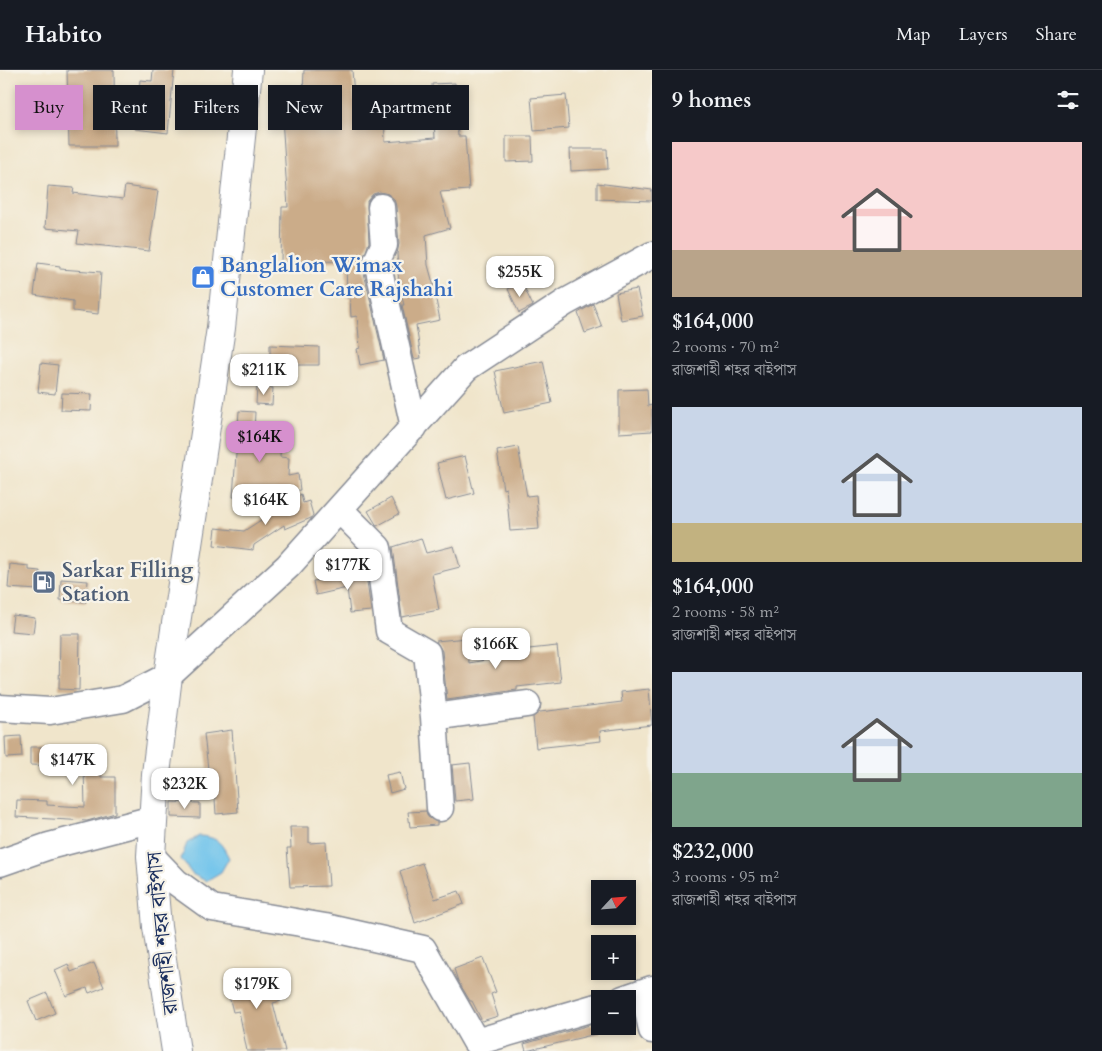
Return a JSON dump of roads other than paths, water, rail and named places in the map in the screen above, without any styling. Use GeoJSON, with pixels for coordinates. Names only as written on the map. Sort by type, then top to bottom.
{"type":"FeatureCollection","features":[{"type":"Feature","properties":{"kind":"highway","name":"রাজশাহী শহর বাইপাস"},"geometry":{"type":"LineString","coordinates":[[176,1051],[157,927],[151,856],[156,774],[168,676],[221,328],[248,70]]}},
{"type":"Feature","properties":{"kind":"street"},"geometry":{"type":"LineString","coordinates":[[381,207],[384,245],[377,261],[414,427]]}},
{"type":"Feature","properties":{"kind":"street"},"geometry":{"type":"LineString","coordinates":[[0,708],[50,711],[123,699],[168,676],[288,566],[466,368],[566,302],[652,255]]}},
{"type":"Feature","properties":{"kind":"street"},"geometry":{"type":"LineString","coordinates":[[340,510],[378,548],[389,631],[427,653],[434,717],[440,808]]}},
{"type":"Feature","properties":{"kind":"street"},"geometry":{"type":"LineString","coordinates":[[434,717],[528,704]]}},
{"type":"Feature","properties":{"kind":"street"},"geometry":{"type":"LineString","coordinates":[[0,863],[49,846],[153,819]]}},
{"type":"Feature","properties":{"kind":"street"},"geometry":{"type":"LineString","coordinates":[[151,856],[176,882],[212,908],[326,927],[423,949],[476,1042],[591,1009]]}},
{"type":"Feature","properties":{"kind":"street"},"geometry":{"type":"LineString","coordinates":[[640,993],[652,1030]]}},
{"type":"Feature","properties":{"kind":"water"},"geometry":{"type":"Polygon","coordinates":[[[199,836],[218,841],[229,858],[221,872],[206,881],[192,874],[181,859],[187,843],[199,836]]]}},
{"type":"Feature","properties":{"kind":"place","name":"Banglalion Wimax Customer Care Rajshahi"},"geometry":{"type":"Point","coordinates":[203,277]}},
{"type":"Feature","properties":{"kind":"place","name":"Sarkar Filling Station"},"geometry":{"type":"Point","coordinates":[44,582]}}]}
